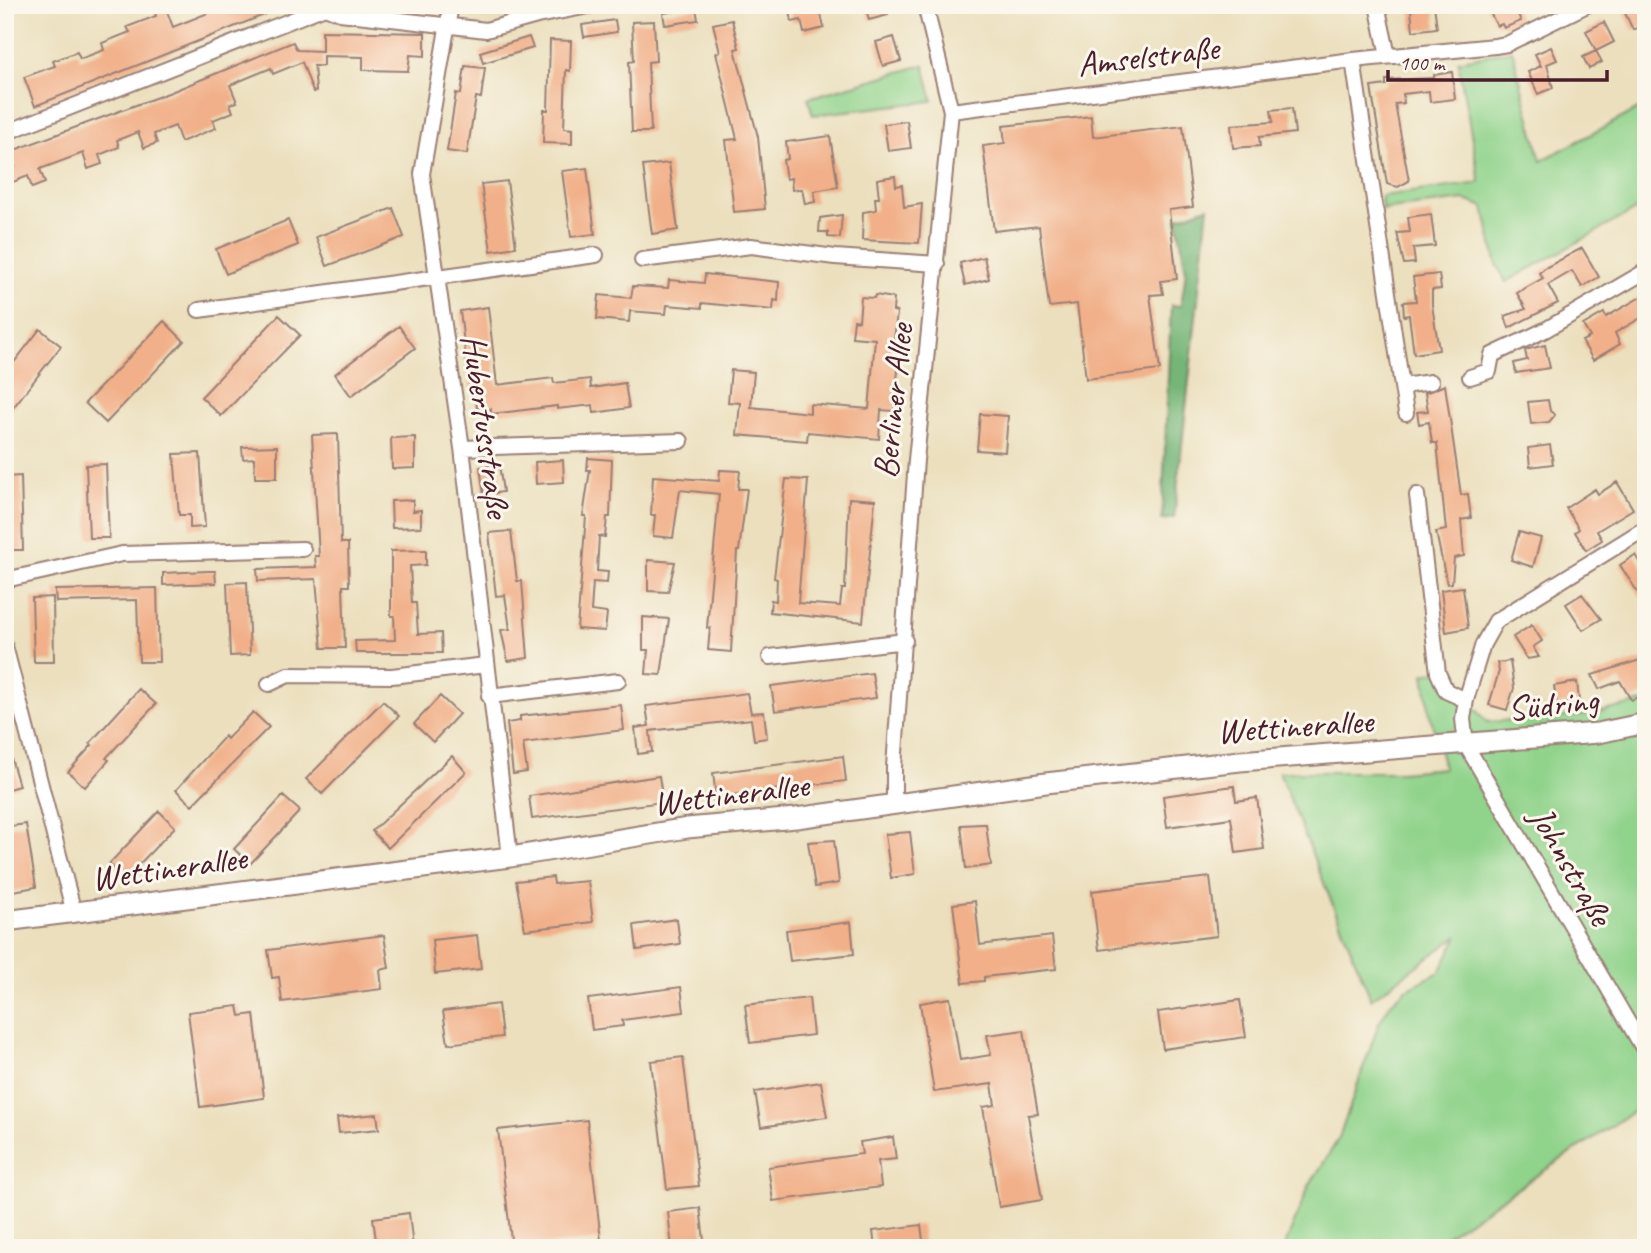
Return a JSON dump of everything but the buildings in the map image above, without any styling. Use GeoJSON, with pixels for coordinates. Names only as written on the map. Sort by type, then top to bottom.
{"type":"FeatureCollection","features":[{"type":"Feature","properties":{"kind":"street","name":"Hubertusstraße"},"geometry":{"type":"LineString","coordinates":[[451,5],[422,174],[435,278],[462,448],[510,857]]}},
{"type":"Feature","properties":{"kind":"street"},"geometry":{"type":"LineString","coordinates":[[5,133],[325,7],[486,30],[537,16],[594,5]]}},
{"type":"Feature","properties":{"kind":"street","name":"Berliner Allee"},"geometry":{"type":"LineString","coordinates":[[894,806],[894,767],[916,460],[951,111],[925,5]]}},
{"type":"Feature","properties":{"kind":"street"},"geometry":{"type":"LineString","coordinates":[[1377,5],[1388,55]]}},
{"type":"Feature","properties":{"kind":"street","name":"Amselstraße"},"geometry":{"type":"LineString","coordinates":[[951,111],[1388,55],[1507,44],[1587,5]]}},
{"type":"Feature","properties":{"kind":"street"},"geometry":{"type":"LineString","coordinates":[[1353,60],[1406,413]]}},
{"type":"Feature","properties":{"kind":"street"},"geometry":{"type":"LineString","coordinates":[[642,260],[751,246],[835,257],[937,264]]}},
{"type":"Feature","properties":{"kind":"street"},"geometry":{"type":"LineString","coordinates":[[199,310],[596,255]]}},
{"type":"Feature","properties":{"kind":"street"},"geometry":{"type":"LineString","coordinates":[[1470,377],[1489,371],[1492,355],[1500,349],[1545,330],[1646,271]]}},
{"type":"Feature","properties":{"kind":"street"},"geometry":{"type":"LineString","coordinates":[[1403,386],[1431,382]]}},
{"type":"Feature","properties":{"kind":"street"},"geometry":{"type":"LineString","coordinates":[[462,448],[681,441]]}},
{"type":"Feature","properties":{"kind":"street"},"geometry":{"type":"LineString","coordinates":[[1417,495],[1438,673],[1446,691],[1466,700]]}},
{"type":"Feature","properties":{"kind":"street"},"geometry":{"type":"LineString","coordinates":[[1466,745],[1463,719],[1466,700],[1483,645],[1496,621],[1646,528]]}},
{"type":"Feature","properties":{"kind":"street"},"geometry":{"type":"LineString","coordinates":[[5,580],[122,554],[303,549]]}},
{"type":"Feature","properties":{"kind":"street"},"geometry":{"type":"LineString","coordinates":[[770,657],[905,641]]}},
{"type":"Feature","properties":{"kind":"street"},"geometry":{"type":"LineString","coordinates":[[5,646],[74,912]]}},
{"type":"Feature","properties":{"kind":"street"},"geometry":{"type":"LineString","coordinates":[[269,684],[288,675],[392,676],[486,665]]}},
{"type":"Feature","properties":{"kind":"street"},"geometry":{"type":"LineString","coordinates":[[489,696],[618,681]]}},
{"type":"Feature","properties":{"kind":"street","name":"Südring"},"geometry":{"type":"LineString","coordinates":[[1466,745],[1598,733],[1646,723]]}},
{"type":"Feature","properties":{"kind":"street","name":"Wettinerallee"},"geometry":{"type":"LineString","coordinates":[[5,921],[510,857],[687,828],[894,806],[1046,783],[1240,761],[1466,745]]}},
{"type":"Feature","properties":{"kind":"street","name":"Johnstraße"},"geometry":{"type":"LineString","coordinates":[[1466,745],[1646,1053]]}},
{"type":"Feature","properties":{"kind":"green space"},"geometry":{"type":"Polygon","coordinates":[[[1512,50],[1541,161],[1646,105],[1646,204],[1506,282],[1496,262],[1484,207],[1465,200],[1382,210],[1381,196],[1480,183],[1458,61],[1512,50]]]}},
{"type":"Feature","properties":{"kind":"green space"},"geometry":{"type":"Polygon","coordinates":[[[924,65],[933,101],[813,115],[808,98],[924,65]]]}},
{"type":"Feature","properties":{"kind":"green space"},"geometry":{"type":"Polygon","coordinates":[[[1208,207],[1174,518],[1162,520],[1171,305],[1181,306],[1186,271],[1177,218],[1208,207]]]}},
{"type":"Feature","properties":{"kind":"green space"},"geometry":{"type":"Polygon","coordinates":[[[1441,670],[1487,722],[1588,715],[1646,701],[1646,1103],[1428,1248],[1284,1248],[1309,1186],[1339,1138],[1379,1023],[1391,1003],[1405,990],[1440,972],[1458,936],[1371,999],[1279,772],[1400,772],[1444,768],[1430,715],[1424,674],[1441,670]]]}}]}
